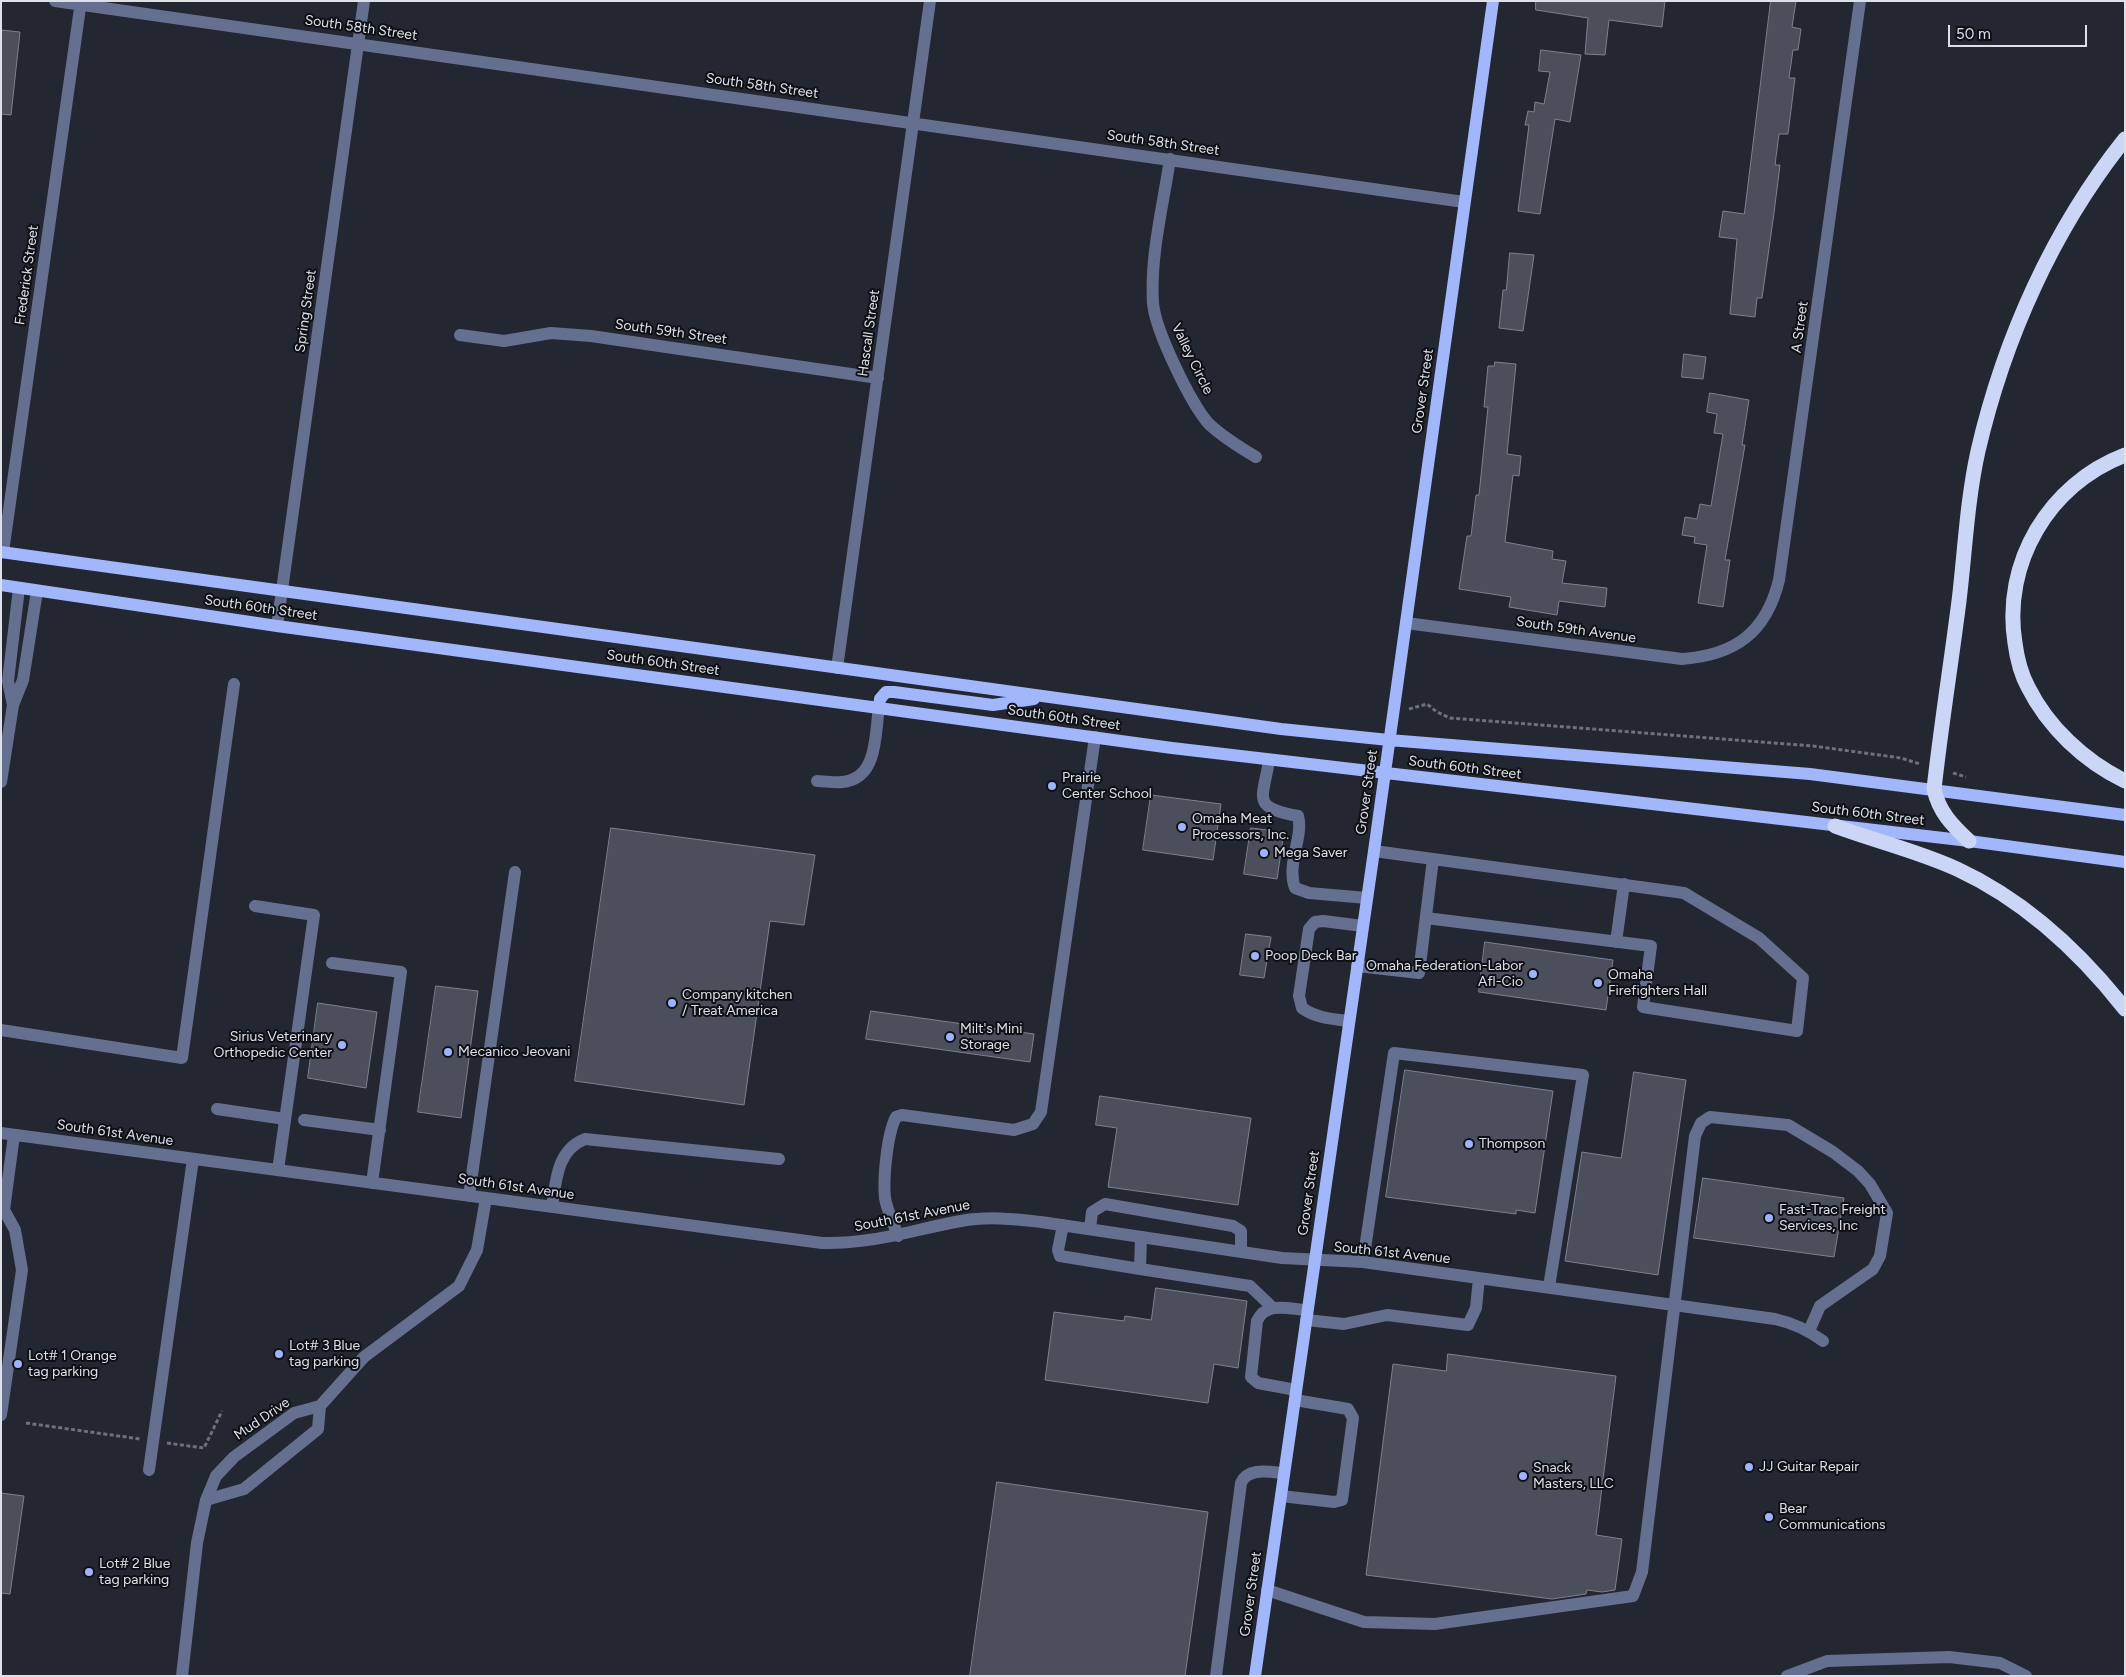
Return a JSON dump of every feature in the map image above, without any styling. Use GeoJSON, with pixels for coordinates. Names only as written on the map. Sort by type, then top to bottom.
{"type":"FeatureCollection","features":[{"type":"Feature","properties":{"kind":"highway"},"geometry":{"type":"LineString","coordinates":[[1969,841],[1953,827],[1940,810],[1934,789],[1959,600],[1969,501],[1986,419],[2002,368],[2032,292],[2075,210],[2125,139]]}},
{"type":"Feature","properties":{"kind":"highway"},"geometry":{"type":"LineString","coordinates":[[2125,454],[2087,474],[2065,493],[2046,515],[2030,540],[2018,567],[2013,596],[2012,625],[2017,657],[2027,685],[2039,707],[2057,730],[2076,748],[2125,781]]}},
{"type":"Feature","properties":{"kind":"highway"},"geometry":{"type":"LineString","coordinates":[[1835,826],[1929,857],[1957,869],[2000,893],[2031,915],[2082,958],[2125,1009]]}},
{"type":"Feature","properties":{"kind":"main road","name":"Grover Street"},"geometry":{"type":"LineString","coordinates":[[1255,1676],[1358,966],[1493,1]]}},
{"type":"Feature","properties":{"kind":"main road","name":"South 60th Street"},"geometry":{"type":"LineString","coordinates":[[2,552],[1281,729],[1389,740],[1732,766],[1934,789],[2125,815]]}},
{"type":"Feature","properties":{"kind":"main road","name":"South 60th Street"},"geometry":{"type":"LineString","coordinates":[[1,586],[277,626],[1095,738],[1385,774],[1969,841],[2125,862]]}},
{"type":"Feature","properties":{"kind":"main road"},"geometry":{"type":"LineString","coordinates":[[879,708],[880,699],[886,692],[993,705],[1049,697]]}},
{"type":"Feature","properties":{"kind":"street","name":"South 58th Street"},"geometry":{"type":"LineString","coordinates":[[55,1],[81,3],[1464,202]]}},
{"type":"Feature","properties":{"kind":"street","name":"Spring Street"},"geometry":{"type":"LineString","coordinates":[[277,626],[364,1]]}},
{"type":"Feature","properties":{"kind":"street","name":"Hascall Street"},"geometry":{"type":"LineString","coordinates":[[837,668],[930,1]]}},
{"type":"Feature","properties":{"kind":"street","name":"A Street"},"geometry":{"type":"LineString","coordinates":[[1739,643],[1756,629],[1768,613],[1779,580],[1860,1]]}},
{"type":"Feature","properties":{"kind":"street","name":"Frederick Street"},"geometry":{"type":"LineString","coordinates":[[2,552],[81,3]]}},
{"type":"Feature","properties":{"kind":"street","name":"Valley Circle"},"geometry":{"type":"LineString","coordinates":[[1170,159],[1153,284],[1153,306],[1157,323],[1165,346],[1182,381],[1208,422],[1223,436],[1256,457]]}},
{"type":"Feature","properties":{"kind":"street","name":"South 59th Street"},"geometry":{"type":"LineString","coordinates":[[460,335],[504,341],[551,333],[591,336],[878,378]]}},
{"type":"Feature","properties":{"kind":"street"},"geometry":{"type":"LineString","coordinates":[[13,705],[8,681],[19,588]]}},
{"type":"Feature","properties":{"kind":"street"},"geometry":{"type":"LineString","coordinates":[[1,782],[13,705],[23,680],[37,591]]}},
{"type":"Feature","properties":{"kind":"street","name":"South 59th Avenue"},"geometry":{"type":"LineString","coordinates":[[1406,623],[1682,659],[1712,656],[1739,643]]}},
{"type":"Feature","properties":{"kind":"street"},"geometry":{"type":"LineString","coordinates":[[1,1030],[182,1058],[234,684]]}},
{"type":"Feature","properties":{"kind":"street"},"geometry":{"type":"LineString","coordinates":[[817,781],[848,781],[866,772],[871,760],[879,708]]}},
{"type":"Feature","properties":{"kind":"street"},"geometry":{"type":"LineString","coordinates":[[898,1236],[885,1192],[892,1125],[896,1117],[902,1115],[1014,1130],[1034,1124],[1041,1112],[1095,738]]}},
{"type":"Feature","properties":{"kind":"street"},"geometry":{"type":"LineString","coordinates":[[1269,760],[1262,799],[1266,807],[1274,812],[1298,816],[1300,822],[1294,851],[1292,880],[1295,888],[1309,893],[1367,898]]}},
{"type":"Feature","properties":{"kind":"street"},"geometry":{"type":"LineString","coordinates":[[1374,851],[1684,892],[1759,938],[1803,978],[1797,1031],[1643,1007],[1651,946],[1426,918]]}},
{"type":"Feature","properties":{"kind":"street"},"geometry":{"type":"LineString","coordinates":[[1358,966],[1419,973],[1434,859]]}},
{"type":"Feature","properties":{"kind":"street"},"geometry":{"type":"LineString","coordinates":[[469,1196],[515,872]]}},
{"type":"Feature","properties":{"kind":"street"},"geometry":{"type":"LineString","coordinates":[[1616,942],[1624,884]]}},
{"type":"Feature","properties":{"kind":"street"},"geometry":{"type":"LineString","coordinates":[[255,906],[314,915],[278,1170]]}},
{"type":"Feature","properties":{"kind":"street"},"geometry":{"type":"LineString","coordinates":[[1349,1021],[1317,1016],[1308,1012],[1302,1008],[1299,996],[1309,929],[1315,922],[1323,920],[1363,926]]}},
{"type":"Feature","properties":{"kind":"street"},"geometry":{"type":"LineString","coordinates":[[332,963],[401,972],[372,1183]]}},
{"type":"Feature","properties":{"kind":"street"},"geometry":{"type":"LineString","coordinates":[[1364,1262],[1394,1052],[1583,1075],[1549,1288]]}},
{"type":"Feature","properties":{"kind":"street"},"geometry":{"type":"LineString","coordinates":[[217,1109],[285,1119]]}},
{"type":"Feature","properties":{"kind":"street"},"geometry":{"type":"LineString","coordinates":[[1267,1590],[1364,1622],[1435,1624],[1633,1596],[1642,1572],[1695,1136],[1701,1123],[1710,1117],[1788,1124],[1833,1152],[1858,1171],[1870,1184],[1887,1213],[1880,1256],[1873,1269],[1820,1306],[1809,1331]]}},
{"type":"Feature","properties":{"kind":"street"},"geometry":{"type":"LineString","coordinates":[[304,1120],[380,1130]]}},
{"type":"Feature","properties":{"kind":"street","name":"South 61st Avenue"},"geometry":{"type":"LineString","coordinates":[[1,1133],[822,1243],[868,1242],[980,1219],[1005,1218],[1240,1252],[1314,1261],[1364,1262],[1775,1319],[1789,1322],[1809,1331],[1824,1341]]}},
{"type":"Feature","properties":{"kind":"street"},"geometry":{"type":"LineString","coordinates":[[1,1415],[22,1270],[15,1230],[2,1212],[14,1135]]}},
{"type":"Feature","properties":{"kind":"street"},"geometry":{"type":"LineString","coordinates":[[552,1207],[556,1174],[567,1151],[573,1144],[585,1139],[779,1159]]}},
{"type":"Feature","properties":{"kind":"street"},"geometry":{"type":"LineString","coordinates":[[150,1470],[193,1159]]}},
{"type":"Feature","properties":{"kind":"street"},"geometry":{"type":"LineString","coordinates":[[206,1500],[244,1489],[318,1429],[320,1406],[364,1357],[459,1286],[477,1250],[486,1198]]}},
{"type":"Feature","properties":{"kind":"street"},"geometry":{"type":"LineString","coordinates":[[1090,1229],[1092,1212],[1105,1204],[1233,1226],[1241,1231],[1240,1252]]}},
{"type":"Feature","properties":{"kind":"street"},"geometry":{"type":"LineString","coordinates":[[1063,1225],[1058,1250],[1060,1256],[1250,1286],[1272,1307],[1344,1324],[1386,1315],[1468,1325],[1476,1308],[1479,1278]]}},
{"type":"Feature","properties":{"kind":"street"},"geometry":{"type":"LineString","coordinates":[[1140,1269],[1138,1264],[1141,1237]]}},
{"type":"Feature","properties":{"kind":"street"},"geometry":{"type":"LineString","coordinates":[[1272,1307],[1261,1313],[1257,1321],[1251,1377],[1258,1383],[1348,1408],[1353,1418],[1342,1500],[1334,1502],[1281,1496]]}},
{"type":"Feature","properties":{"kind":"street","name":"Mud Drive"},"geometry":{"type":"LineString","coordinates":[[182,1676],[197,1543],[206,1500],[216,1476],[234,1457],[294,1413],[320,1406]]}},
{"type":"Feature","properties":{"kind":"street"},"geometry":{"type":"LineString","coordinates":[[1216,1676],[1240,1483],[1243,1478],[1256,1472],[1284,1473]]}},
{"type":"Feature","properties":{"kind":"street"},"geometry":{"type":"LineString","coordinates":[[1787,1676],[1828,1661],[1949,1657],[2000,1663],[2026,1676]]}},
{"type":"Feature","properties":{"kind":"path"},"geometry":{"type":"LineString","coordinates":[[1393,714],[1427,704],[1437,712],[1450,718],[1813,746],[1901,758],[1970,778]]}},
{"type":"Feature","properties":{"kind":"path"},"geometry":{"type":"LineString","coordinates":[[164,1442],[204,1448],[222,1411]]}},
{"type":"Feature","properties":{"kind":"path"},"geometry":{"type":"LineString","coordinates":[[26,1423],[145,1440]]}},
{"type":"Feature","properties":{"kind":"building"},"geometry":{"type":"Polygon","coordinates":[[[1536,1],[1665,1],[1662,27],[1609,20],[1605,55],[1585,54],[1588,18],[1536,10],[1536,1]]]}},
{"type":"Feature","properties":{"kind":"building"},"geometry":{"type":"Polygon","coordinates":[[[1771,1],[1796,1],[1792,27],[1801,29],[1798,50],[1793,50],[1789,78],[1795,78],[1788,134],[1779,134],[1775,165],[1780,165],[1774,213],[1762,298],[1757,298],[1755,317],[1730,314],[1737,239],[1719,237],[1723,211],[1744,214],[1771,1]]]}},
{"type":"Feature","properties":{"kind":"building"},"geometry":{"type":"Polygon","coordinates":[[[1,30],[20,32],[11,115],[1,114],[1,30]]]}},
{"type":"Feature","properties":{"kind":"building"},"geometry":{"type":"Polygon","coordinates":[[[1541,50],[1581,55],[1570,122],[1555,119],[1540,214],[1518,211],[1529,125],[1525,125],[1528,111],[1534,112],[1535,102],[1544,104],[1550,72],[1539,71],[1541,50]]]}},
{"type":"Feature","properties":{"kind":"building"},"geometry":{"type":"Polygon","coordinates":[[[1510,253],[1534,255],[1523,331],[1499,328],[1503,290],[1506,290],[1510,253]]]}},
{"type":"Feature","properties":{"kind":"building"},"geometry":{"type":"Polygon","coordinates":[[[1684,354],[1706,357],[1703,379],[1682,377],[1684,354]]]}},
{"type":"Feature","properties":{"kind":"building"},"geometry":{"type":"Polygon","coordinates":[[[1495,362],[1516,364],[1507,454],[1521,456],[1519,476],[1513,475],[1505,542],[1553,551],[1552,559],[1566,561],[1562,583],[1607,588],[1605,607],[1559,601],[1557,615],[1509,607],[1511,597],[1459,589],[1467,536],[1471,536],[1476,495],[1479,495],[1488,407],[1484,407],[1488,366],[1494,366],[1495,362]]]}},
{"type":"Feature","properties":{"kind":"building"},"geometry":{"type":"Polygon","coordinates":[[[1710,393],[1749,400],[1742,445],[1745,445],[1725,560],[1730,560],[1723,607],[1698,603],[1707,545],[1694,543],[1695,537],[1682,535],[1685,517],[1697,519],[1700,504],[1711,506],[1723,434],[1714,433],[1717,414],[1707,412],[1710,393]]]}},
{"type":"Feature","properties":{"kind":"building","name":"Omaha Meat Processors, Inc."},"geometry":{"type":"Polygon","coordinates":[[[1151,795],[1221,804],[1213,860],[1143,850],[1151,795]]]}},
{"type":"Feature","properties":{"kind":"building","name":"Company kitchen / Treat America"},"geometry":{"type":"Polygon","coordinates":[[[611,828],[815,855],[804,925],[770,921],[744,1105],[575,1081],[611,828]]]}},
{"type":"Feature","properties":{"kind":"building","name":"Mega Saver"},"geometry":{"type":"Polygon","coordinates":[[[1251,828],[1284,832],[1277,879],[1244,874],[1251,828]]]}},
{"type":"Feature","properties":{"kind":"building","name":"Poop Deck Bar"},"geometry":{"type":"Polygon","coordinates":[[[1246,934],[1271,937],[1264,978],[1240,975],[1246,934]]]}},
{"type":"Feature","properties":{"kind":"building","name":"Omaha Federation-Labor Afl-Cio"},"geometry":{"type":"Polygon","coordinates":[[[1485,942],[1613,960],[1606,1010],[1479,992],[1485,942]]]}},
{"type":"Feature","properties":{"kind":"building","name":"Mecanico Jeovani"},"geometry":{"type":"Polygon","coordinates":[[[436,986],[478,991],[461,1118],[418,1112],[436,986]]]}},
{"type":"Feature","properties":{"kind":"building","name":"Sirius Veterinary Orthopedic Center"},"geometry":{"type":"Polygon","coordinates":[[[318,1003],[377,1012],[366,1088],[308,1078],[318,1003]]]}},
{"type":"Feature","properties":{"kind":"building","name":"Milt's Mini Storage"},"geometry":{"type":"Polygon","coordinates":[[[871,1011],[1034,1034],[1030,1062],[866,1039],[871,1011]]]}},
{"type":"Feature","properties":{"kind":"building","name":"Thompson"},"geometry":{"type":"Polygon","coordinates":[[[1405,1070],[1553,1091],[1535,1213],[1516,1210],[1516,1214],[1386,1197],[1405,1070]]]}},
{"type":"Feature","properties":{"kind":"building"},"geometry":{"type":"Polygon","coordinates":[[[1634,1072],[1686,1080],[1658,1275],[1565,1261],[1582,1152],[1621,1158],[1634,1072]]]}},
{"type":"Feature","properties":{"kind":"building"},"geometry":{"type":"Polygon","coordinates":[[[1100,1096],[1251,1118],[1238,1205],[1108,1187],[1117,1128],[1096,1125],[1100,1096]]]}},
{"type":"Feature","properties":{"kind":"building","name":"Fast-Trac Freight Services, Inc"},"geometry":{"type":"Polygon","coordinates":[[[1703,1178],[1844,1198],[1834,1257],[1694,1238],[1703,1178]]]}},
{"type":"Feature","properties":{"kind":"building"},"geometry":{"type":"Polygon","coordinates":[[[1156,1288],[1247,1301],[1238,1368],[1214,1364],[1208,1403],[1045,1380],[1054,1312],[1124,1321],[1125,1316],[1151,1320],[1156,1288]]]}},
{"type":"Feature","properties":{"kind":"building"},"geometry":{"type":"Polygon","coordinates":[[[1448,1354],[1616,1376],[1596,1535],[1622,1539],[1615,1590],[1602,1592],[1587,1590],[1586,1594],[1552,1599],[1366,1575],[1393,1364],[1446,1371],[1448,1354]]]}},
{"type":"Feature","properties":{"kind":"building"},"geometry":{"type":"Polygon","coordinates":[[[997,1482],[1208,1512],[1185,1676],[970,1676],[997,1482]]]}},
{"type":"Feature","properties":{"kind":"building"},"geometry":{"type":"Polygon","coordinates":[[[1,1493],[24,1496],[10,1594],[1,1593],[1,1493]]]}},
{"type":"Feature","properties":{"kind":"place","name":"Prairie Center School"},"geometry":{"type":"Point","coordinates":[1052,786]}},
{"type":"Feature","properties":{"kind":"place","name":"Omaha Meat Processors, Inc."},"geometry":{"type":"Point","coordinates":[1182,827]}},
{"type":"Feature","properties":{"kind":"place","name":"Mega Saver"},"geometry":{"type":"Point","coordinates":[1264,853]}},
{"type":"Feature","properties":{"kind":"place","name":"Poop Deck Bar"},"geometry":{"type":"Point","coordinates":[1255,956]}},
{"type":"Feature","properties":{"kind":"place","name":"Omaha Federation-Labor Afl-Cio"},"geometry":{"type":"Point","coordinates":[1533,974]}},
{"type":"Feature","properties":{"kind":"place","name":"Omaha Firefighters Hall"},"geometry":{"type":"Point","coordinates":[1598,983]}},
{"type":"Feature","properties":{"kind":"place","name":"Company kitchen / Treat America"},"geometry":{"type":"Point","coordinates":[672,1003]}},
{"type":"Feature","properties":{"kind":"place","name":"Milt's Mini Storage"},"geometry":{"type":"Point","coordinates":[950,1037]}},
{"type":"Feature","properties":{"kind":"place","name":"Sirius Veterinary Orthopedic Center"},"geometry":{"type":"Point","coordinates":[342,1045]}},
{"type":"Feature","properties":{"kind":"place","name":"Mecanico Jeovani"},"geometry":{"type":"Point","coordinates":[448,1052]}},
{"type":"Feature","properties":{"kind":"place","name":"Thompson"},"geometry":{"type":"Point","coordinates":[1469,1144]}},
{"type":"Feature","properties":{"kind":"place","name":"Fast-Trac Freight Services, Inc"},"geometry":{"type":"Point","coordinates":[1769,1218]}},
{"type":"Feature","properties":{"kind":"place","name":"Lot# 3 Blue tag parking"},"geometry":{"type":"Point","coordinates":[279,1354]}},
{"type":"Feature","properties":{"kind":"place","name":"Lot# 1 Orange tag parking"},"geometry":{"type":"Point","coordinates":[18,1364]}},
{"type":"Feature","properties":{"kind":"place","name":"JJ Guitar Repair"},"geometry":{"type":"Point","coordinates":[1749,1467]}},
{"type":"Feature","properties":{"kind":"place","name":"Snack Masters, LLC"},"geometry":{"type":"Point","coordinates":[1523,1476]}},
{"type":"Feature","properties":{"kind":"place","name":"Bear Communications"},"geometry":{"type":"Point","coordinates":[1769,1517]}},
{"type":"Feature","properties":{"kind":"place","name":"Lot# 2 Blue tag parking"},"geometry":{"type":"Point","coordinates":[89,1572]}}]}
